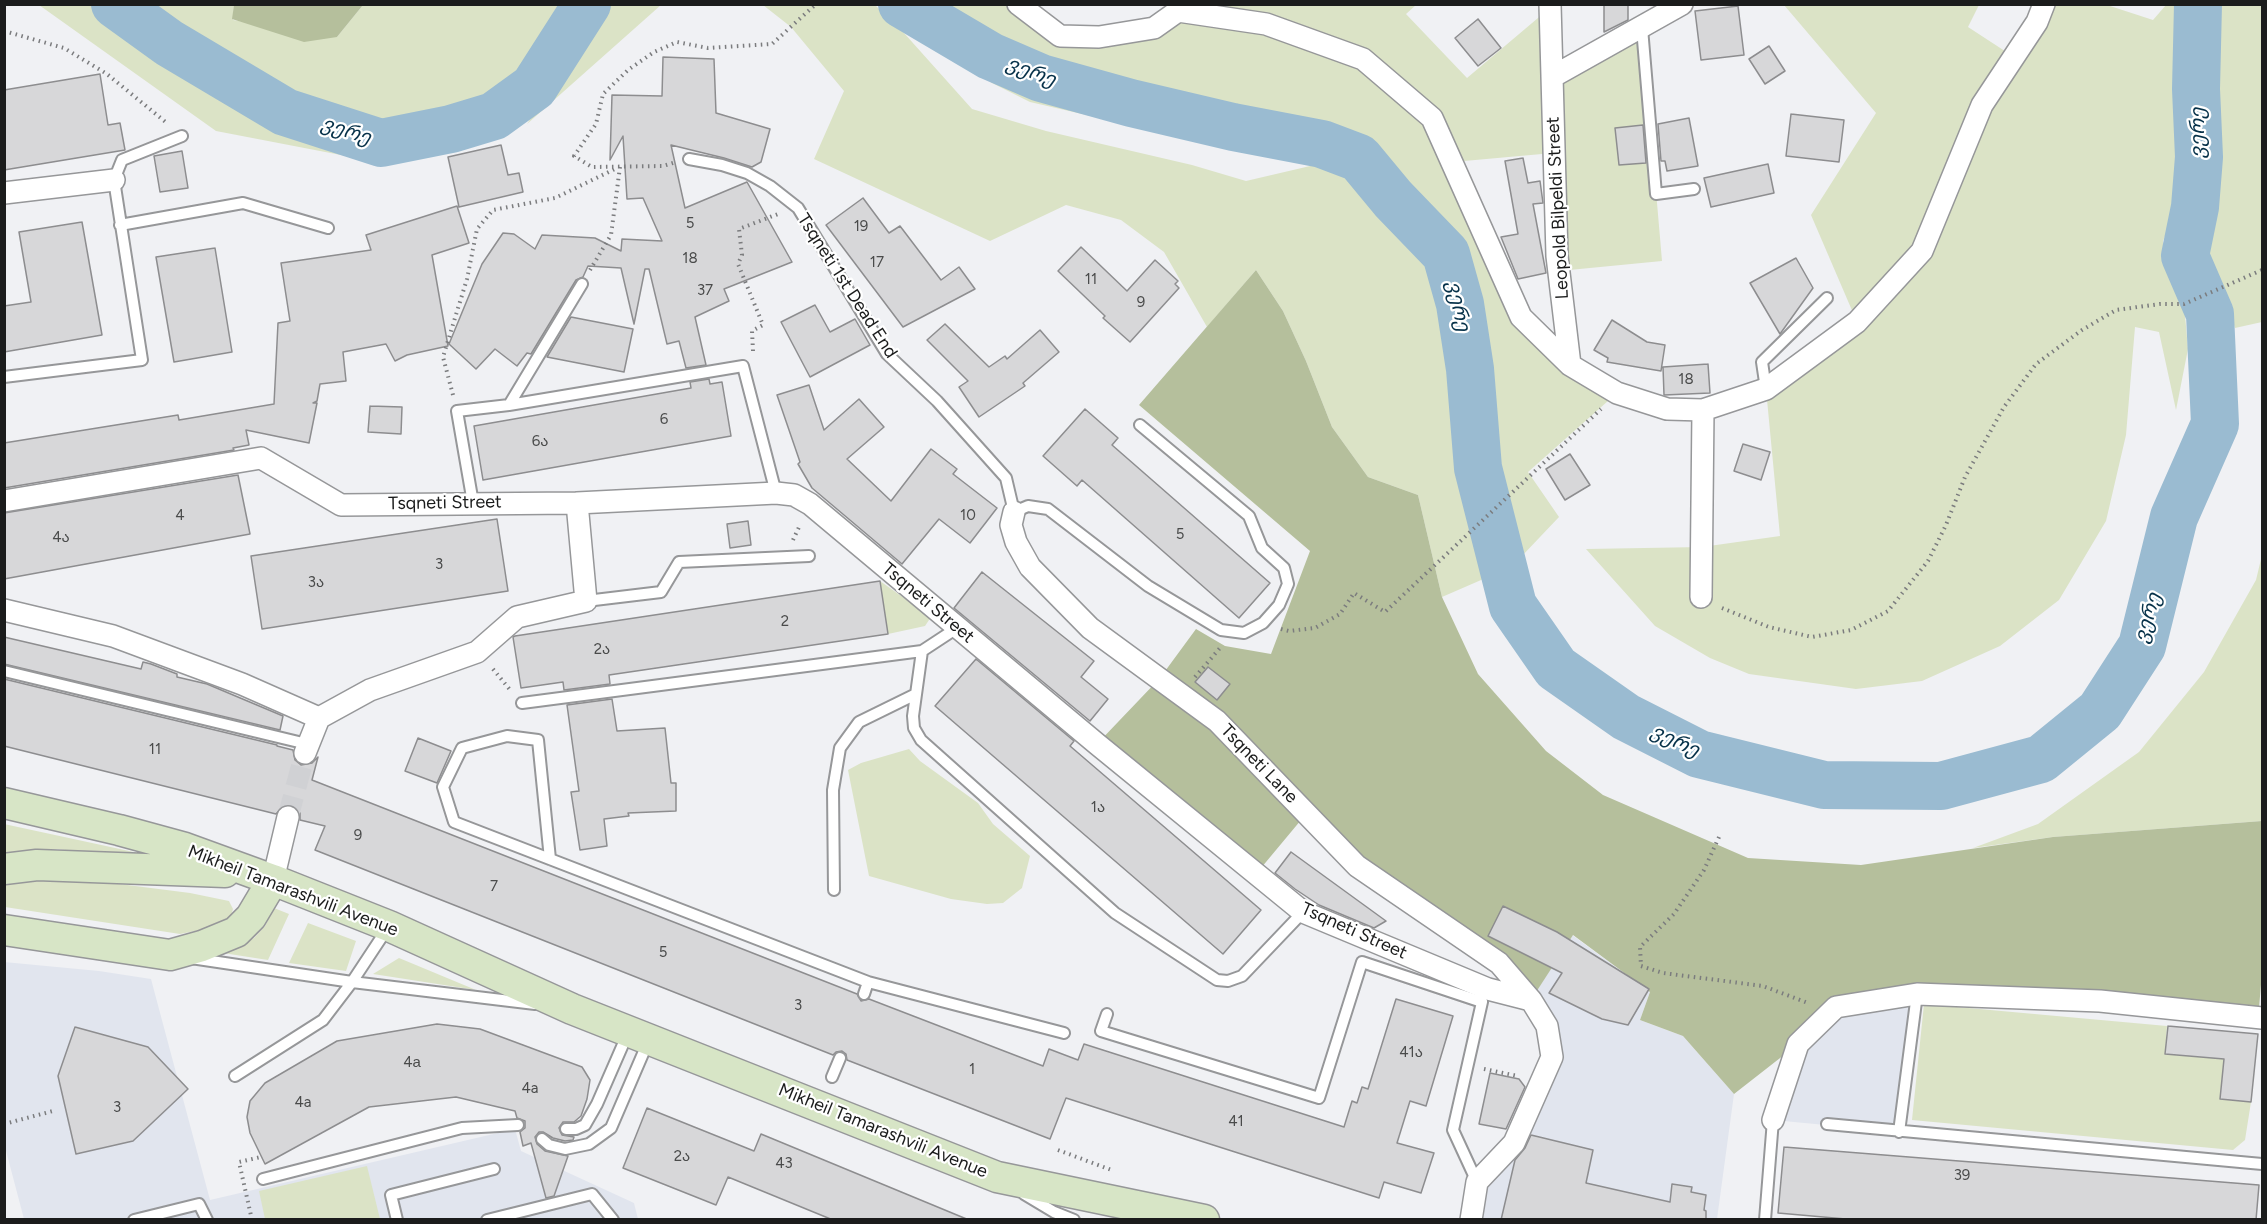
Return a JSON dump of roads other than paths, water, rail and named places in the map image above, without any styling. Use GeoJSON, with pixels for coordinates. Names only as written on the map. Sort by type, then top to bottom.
{"type":"FeatureCollection","features":[{"type":"Feature","properties":{"kind":"main road","name":"Mikheil Tamarashvili Avenue"},"geometry":{"type":"LineString","coordinates":[[4,803],[185,848],[389,926],[572,1009],[997,1177],[1204,1220]]}},
{"type":"Feature","properties":{"kind":"main road"},"geometry":{"type":"LineString","coordinates":[[4,868],[37,865],[261,877],[251,917],[236,932],[202,946],[170,955],[7,931]]}},
{"type":"Feature","properties":{"kind":"street"},"geometry":{"type":"LineString","coordinates":[[1018,4],[1060,36],[1099,37],[1154,28],[1178,11],[1266,24],[1363,59],[1432,118],[1521,317],[1570,365],[1617,393],[1667,409],[1703,410],[1766,389],[1857,322],[1922,251],[1982,105],[2037,22],[2044,4]]}},
{"type":"Feature","properties":{"kind":"street","name":"Leopold Bilpeldi Street"},"geometry":{"type":"LineString","coordinates":[[1550,4],[1557,256],[1570,365]]}},
{"type":"Feature","properties":{"kind":"street"},"geometry":{"type":"LineString","coordinates":[[1552,77],[1682,4]]}},
{"type":"Feature","properties":{"kind":"street"},"geometry":{"type":"LineString","coordinates":[[4,193],[114,180]]}},
{"type":"Feature","properties":{"kind":"street"},"geometry":{"type":"LineString","coordinates":[[1701,597],[1703,410]]}},
{"type":"Feature","properties":{"kind":"street","name":"Tsqneti Street"},"geometry":{"type":"LineString","coordinates":[[4,501],[261,458],[341,505],[577,503],[776,493],[794,495],[810,504],[957,628],[1303,912],[1488,989],[1531,1000]]}},
{"type":"Feature","properties":{"kind":"street"},"geometry":{"type":"LineString","coordinates":[[306,749],[319,718],[370,690],[477,652],[517,617],[586,601],[577,503]]}},
{"type":"Feature","properties":{"kind":"street","name":"Tsqneti Lane"},"geometry":{"type":"LineString","coordinates":[[1014,512],[1011,525],[1016,542],[1030,567],[1090,628],[1217,721],[1357,866],[1499,963],[1531,1000]]}},
{"type":"Feature","properties":{"kind":"street"},"geometry":{"type":"LineString","coordinates":[[4,610],[113,636],[242,684],[319,718]]}},
{"type":"Feature","properties":{"kind":"street"},"geometry":{"type":"LineString","coordinates":[[261,877],[288,817]]}},
{"type":"Feature","properties":{"kind":"street"},"geometry":{"type":"LineString","coordinates":[[1773,1120],[1798,1044],[1836,1007],[1917,994],[2100,1001],[2262,1018]]}},
{"type":"Feature","properties":{"kind":"street"},"geometry":{"type":"LineString","coordinates":[[1471,1220],[1478,1182],[1514,1143],[1552,1057],[1547,1026],[1531,1000]]}},
{"type":"Feature","properties":{"kind":"lane"},"geometry":{"type":"LineString","coordinates":[[1642,28],[1656,194],[1694,189]]}},
{"type":"Feature","properties":{"kind":"lane"},"geometry":{"type":"LineString","coordinates":[[4,377],[142,360],[114,180],[122,160],[182,136]]}},
{"type":"Feature","properties":{"kind":"lane","name":"Tsqneti 1st Dead End"},"geometry":{"type":"LineString","coordinates":[[689,159],[722,165],[747,173],[770,186],[798,208],[887,354],[937,401],[1006,478],[1014,512]]}},
{"type":"Feature","properties":{"kind":"lane"},"geometry":{"type":"LineString","coordinates":[[120,225],[243,204],[328,228]]}},
{"type":"Feature","properties":{"kind":"lane"},"geometry":{"type":"LineString","coordinates":[[509,405],[582,284]]}},
{"type":"Feature","properties":{"kind":"lane"},"geometry":{"type":"LineString","coordinates":[[1766,389],[1762,362],[1827,298]]}},
{"type":"Feature","properties":{"kind":"lane"},"geometry":{"type":"LineString","coordinates":[[473,503],[457,411],[509,405],[743,366],[776,493]]}},
{"type":"Feature","properties":{"kind":"lane"},"geometry":{"type":"LineString","coordinates":[[1014,512],[1029,506],[1048,509],[1148,586],[1221,630],[1244,633],[1263,623],[1279,605],[1288,584],[1284,568],[1262,548],[1249,516],[1140,425]]}},
{"type":"Feature","properties":{"kind":"lane"},"geometry":{"type":"LineString","coordinates":[[586,601],[661,592],[680,562],[809,556]]}},
{"type":"Feature","properties":{"kind":"lane"},"geometry":{"type":"LineString","coordinates":[[522,703],[922,651],[957,628]]}},
{"type":"Feature","properties":{"kind":"lane"},"geometry":{"type":"LineString","coordinates":[[922,651],[913,716],[914,728],[921,740],[1116,914],[1217,980],[1228,981],[1242,976],[1303,912]]}},
{"type":"Feature","properties":{"kind":"lane"},"geometry":{"type":"LineString","coordinates":[[4,670],[306,749]]}},
{"type":"Feature","properties":{"kind":"lane"},"geometry":{"type":"LineString","coordinates":[[834,890],[833,790],[840,748],[859,722],[916,694]]}},
{"type":"Feature","properties":{"kind":"lane"},"geometry":{"type":"LineString","coordinates":[[550,859],[538,740],[507,736],[462,747],[443,787],[454,822],[867,982],[1064,1033]]}},
{"type":"Feature","properties":{"kind":"lane"},"geometry":{"type":"LineString","coordinates":[[236,1076],[323,1020],[352,982],[389,926]]}},
{"type":"Feature","properties":{"kind":"lane","name":"Mikheil Tamarashvili Avenue"},"geometry":{"type":"LineString","coordinates":[[170,955],[352,982],[572,1009]]}},
{"type":"Feature","properties":{"kind":"lane"},"geometry":{"type":"LineString","coordinates":[[1107,1014],[1101,1031],[1319,1098],[1362,962],[1482,1002],[1453,1130],[1478,1182]]}},
{"type":"Feature","properties":{"kind":"lane"},"geometry":{"type":"LineString","coordinates":[[864,994],[867,982]]}},
{"type":"Feature","properties":{"kind":"lane"},"geometry":{"type":"LineString","coordinates":[[1899,1132],[1917,994]]}},
{"type":"Feature","properties":{"kind":"lane"},"geometry":{"type":"LineString","coordinates":[[566,1129],[576,1129],[585,1125],[639,1034]]}},
{"type":"Feature","properties":{"kind":"lane"},"geometry":{"type":"LineString","coordinates":[[542,1139],[549,1145],[565,1149],[589,1144],[611,1128],[639,1034]]}},
{"type":"Feature","properties":{"kind":"lane"},"geometry":{"type":"LineString","coordinates":[[832,1077],[840,1058]]}},
{"type":"Feature","properties":{"kind":"lane"},"geometry":{"type":"LineString","coordinates":[[1765,1220],[1773,1120]]}},
{"type":"Feature","properties":{"kind":"lane"},"geometry":{"type":"LineString","coordinates":[[1827,1124],[2262,1164]]}},
{"type":"Feature","properties":{"kind":"lane"},"geometry":{"type":"LineString","coordinates":[[263,1179],[462,1128],[518,1125]]}},
{"type":"Feature","properties":{"kind":"lane"},"geometry":{"type":"LineString","coordinates":[[397,1220],[391,1195],[494,1169]]}},
{"type":"Feature","properties":{"kind":"lane"},"geometry":{"type":"LineString","coordinates":[[997,1177],[1056,1216],[1074,1220]]}},
{"type":"Feature","properties":{"kind":"lane"},"geometry":{"type":"LineString","coordinates":[[487,1220],[592,1194],[613,1220]]}},
{"type":"Feature","properties":{"kind":"lane"},"geometry":{"type":"LineString","coordinates":[[134,1220],[199,1204],[207,1220]]}},
{"type":"Feature","properties":{"kind":"waterway","name":"ვერე"},"geometry":{"type":"LineString","coordinates":[[115,4],[169,43],[285,112],[381,143],[451,129],[494,116],[534,87],[587,4]]}},
{"type":"Feature","properties":{"kind":"waterway","name":"ვერე"},"geometry":{"type":"LineString","coordinates":[[902,4],[990,56],[1041,78],[1131,103],[1233,127],[1322,144],[1359,158],[1393,199],[1446,254],[1460,304],[1470,369],[1478,468],[1513,606],[1556,668],[1626,717],[1699,754],[1824,785],[1941,786],[2041,759],[2100,711],[2142,646],[2174,517],[2215,424],[2210,314],[2185,256],[2195,207],[2199,157],[2196,89],[2198,4]]}},
{"type":"Feature","properties":{"kind":"tunnel"},"geometry":{"type":"LineString","coordinates":[[288,817],[305,753]]}}]}
